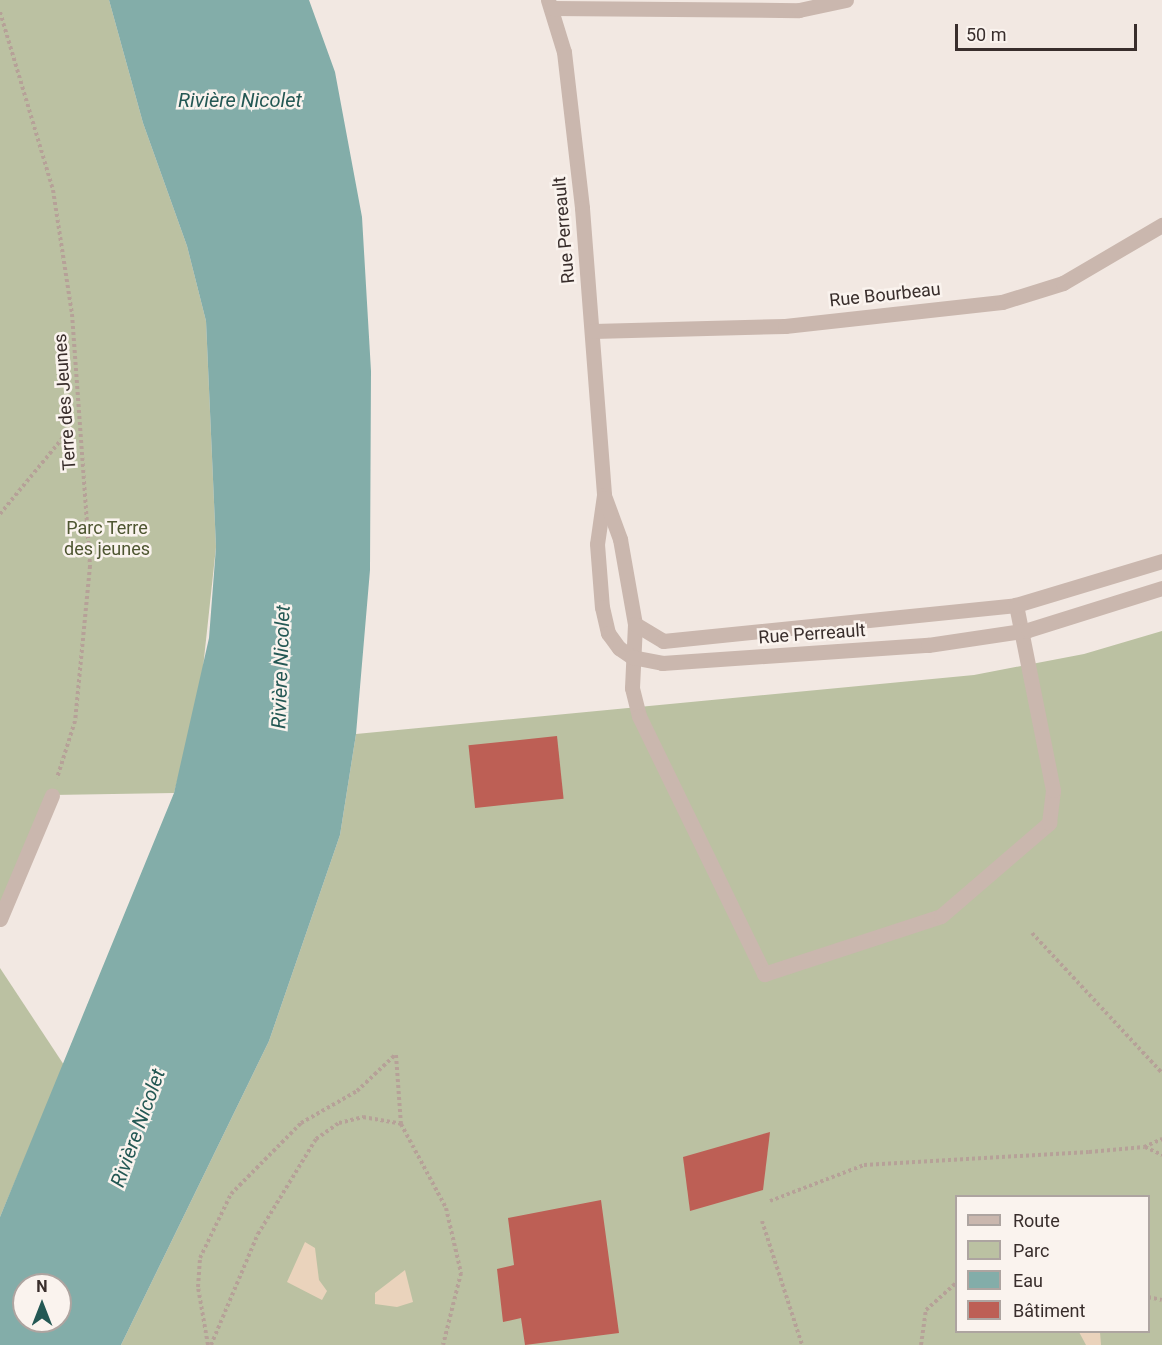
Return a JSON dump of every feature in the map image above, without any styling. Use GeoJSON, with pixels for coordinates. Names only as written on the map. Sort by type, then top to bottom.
{"type":"FeatureCollection","features":[{"type":"Feature","properties":{"kind":"street"},"geometry":{"type":"LineString","coordinates":[[550,4],[799,10],[846,0]]}},
{"type":"Feature","properties":{"kind":"street","name":"Rue Perreault"},"geometry":{"type":"LineString","coordinates":[[550,4],[564,52],[593,331],[604,495],[597,544],[602,607],[608,633],[633,657],[662,663],[839,652],[1021,631],[1162,588]]}},
{"type":"Feature","properties":{"kind":"street","name":"Rue Bourbeau"},"geometry":{"type":"LineString","coordinates":[[593,331],[785,326],[1002,302],[1063,283],[1162,225]]}},
{"type":"Feature","properties":{"kind":"street","name":"Rue Perreault"},"geometry":{"type":"LineString","coordinates":[[604,495],[620,539],[635,624],[663,641],[1016,605],[1162,561]]}},
{"type":"Feature","properties":{"kind":"street"},"geometry":{"type":"LineString","coordinates":[[635,624],[633,657],[639,716],[764,974],[941,916],[1049,822],[1053,790],[1016,605]]}},
{"type":"Feature","properties":{"kind":"street"},"geometry":{"type":"LineString","coordinates":[[0,919],[52,795]]}},
{"type":"Feature","properties":{"kind":"path","name":"Terre des Jeunes"},"geometry":{"type":"LineString","coordinates":[[0,12],[66,255],[90,566],[75,721],[52,795]]}},
{"type":"Feature","properties":{"kind":"path"},"geometry":{"type":"LineString","coordinates":[[0,514],[71,428]]}},
{"type":"Feature","properties":{"kind":"path"},"geometry":{"type":"LineString","coordinates":[[1032,933],[1162,1073]]}},
{"type":"Feature","properties":{"kind":"path"},"geometry":{"type":"LineString","coordinates":[[209,1345],[198,1287],[200,1258],[211,1226],[248,1173],[302,1123],[357,1091],[396,1054],[401,1124],[446,1208],[456,1241],[461,1273],[443,1345]]}},
{"type":"Feature","properties":{"kind":"path"},"geometry":{"type":"LineString","coordinates":[[209,1345],[258,1234],[316,1139],[339,1123],[363,1117],[401,1124]]}},
{"type":"Feature","properties":{"kind":"path"},"geometry":{"type":"LineString","coordinates":[[770,1201],[864,1165],[1144,1147],[1162,1139]]}},
{"type":"Feature","properties":{"kind":"path"},"geometry":{"type":"LineString","coordinates":[[1144,1147],[1162,1155]]}},
{"type":"Feature","properties":{"kind":"path"},"geometry":{"type":"LineString","coordinates":[[762,1221],[802,1345]]}},
{"type":"Feature","properties":{"kind":"path"},"geometry":{"type":"LineString","coordinates":[[921,1345],[926,1310],[955,1285]]}},
{"type":"Feature","properties":{"kind":"green space","name":"Parc Terre des jeunes"},"geometry":{"type":"Polygon","coordinates":[[[0,0],[109,0],[143,123],[187,246],[206,321],[216,547],[200,696],[174,793],[52,795],[0,919],[0,0]]]}},
{"type":"Feature","properties":{"kind":"green space"},"geometry":{"type":"Polygon","coordinates":[[[1162,631],[1162,1345],[121,1345],[269,1041],[340,835],[356,734],[974,675],[1084,654],[1162,631]]]}},
{"type":"Feature","properties":{"kind":"green space"},"geometry":{"type":"Polygon","coordinates":[[[0,968],[64,1065],[0,1217],[0,968]]]}},
{"type":"Feature","properties":{"kind":"sand"},"geometry":{"type":"Polygon","coordinates":[[[305,1242],[315,1248],[319,1280],[327,1291],[322,1300],[287,1282],[305,1242]]]}},
{"type":"Feature","properties":{"kind":"sand"},"geometry":{"type":"Polygon","coordinates":[[[405,1270],[413,1302],[397,1307],[375,1304],[375,1293],[405,1270]]]}},
{"type":"Feature","properties":{"kind":"sand"},"geometry":{"type":"Polygon","coordinates":[[[1080,1333],[1100,1333],[1101,1345],[1086,1345],[1080,1333]]]}},
{"type":"Feature","properties":{"kind":"water","name":"Rivière Nicolet"},"geometry":{"type":"Polygon","coordinates":[[[109,0],[309,0],[335,72],[362,217],[371,371],[370,570],[356,734],[340,835],[269,1041],[121,1345],[0,1345],[0,1217],[174,793],[209,638],[216,547],[206,321],[187,246],[143,123],[109,0]]]}},
{"type":"Feature","properties":{"kind":"building"},"geometry":{"type":"Polygon","coordinates":[[[557,736],[564,799],[475,808],[468,745],[557,736]]]}},
{"type":"Feature","properties":{"kind":"building"},"geometry":{"type":"Polygon","coordinates":[[[770,1132],[763,1190],[690,1211],[683,1157],[770,1132]]]}},
{"type":"Feature","properties":{"kind":"building"},"geometry":{"type":"Polygon","coordinates":[[[601,1200],[619,1333],[525,1345],[521,1318],[503,1322],[497,1269],[514,1265],[508,1218],[601,1200]]]}}]}
